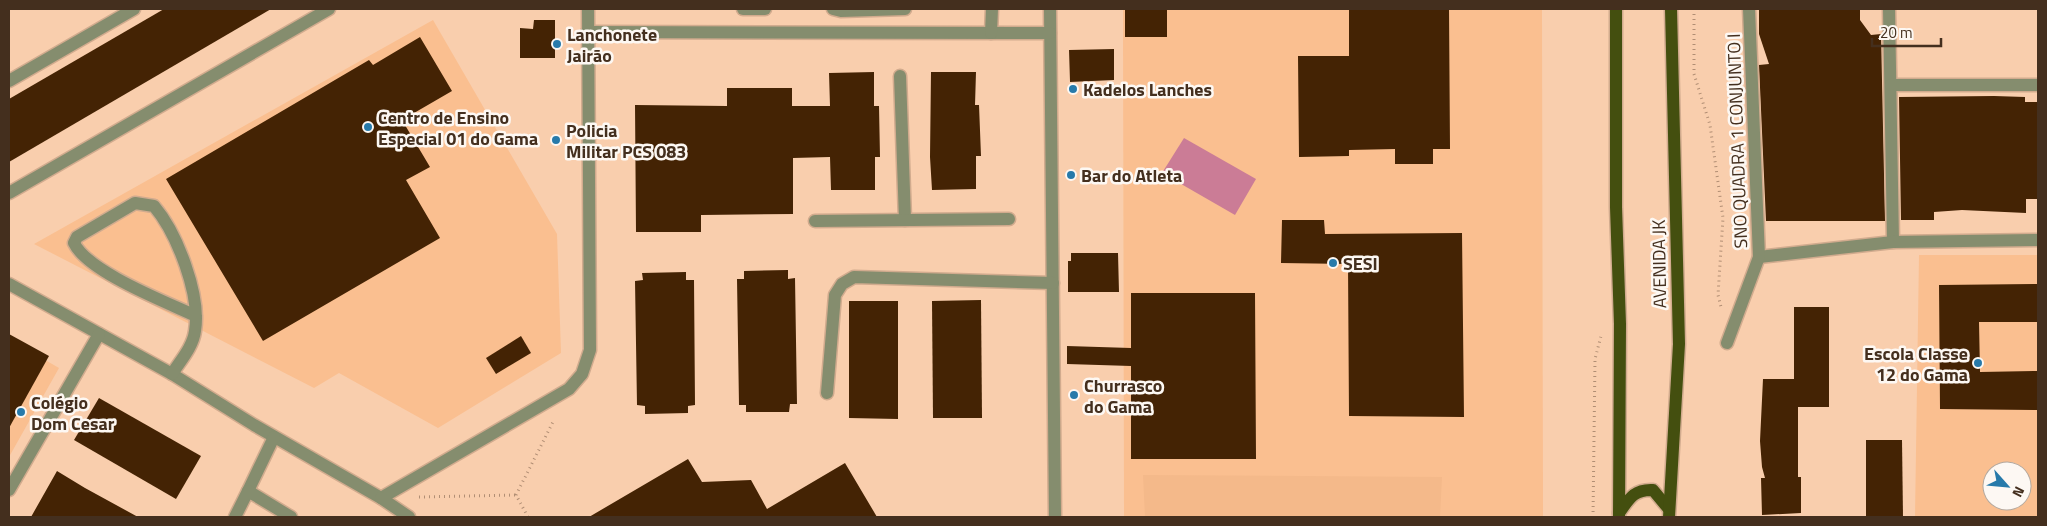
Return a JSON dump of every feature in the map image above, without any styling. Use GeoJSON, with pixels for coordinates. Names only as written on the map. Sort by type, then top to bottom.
{"type":"FeatureCollection","features":[{"type":"Feature","properties":{"kind":"main road"},"geometry":{"type":"LineString","coordinates":[[1616,9],[1616,207],[1620,324],[1619,515]]}},
{"type":"Feature","properties":{"kind":"main road","name":"AVENIDA JK"},"geometry":{"type":"LineString","coordinates":[[1669,513],[1679,344],[1671,9]]}},
{"type":"Feature","properties":{"kind":"main road"},"geometry":{"type":"LineString","coordinates":[[1619,515],[1630,496],[1636,491],[1644,490],[1653,490],[1669,513]]}},
{"type":"Feature","properties":{"kind":"street"},"geometry":{"type":"LineString","coordinates":[[9,81],[134,9]]}},
{"type":"Feature","properties":{"kind":"street"},"geometry":{"type":"LineString","coordinates":[[9,193],[329,9]]}},
{"type":"Feature","properties":{"kind":"street"},"geometry":{"type":"LineString","coordinates":[[381,498],[569,389],[582,374],[590,350],[588,9]]}},
{"type":"Feature","properties":{"kind":"street"},"geometry":{"type":"LineString","coordinates":[[744,9],[765,9]]}},
{"type":"Feature","properties":{"kind":"street"},"geometry":{"type":"LineString","coordinates":[[833,9],[841,12],[905,9]]}},
{"type":"Feature","properties":{"kind":"street"},"geometry":{"type":"LineString","coordinates":[[991,33],[992,9]]}},
{"type":"Feature","properties":{"kind":"street"},"geometry":{"type":"LineString","coordinates":[[1050,9],[1055,517]]}},
{"type":"Feature","properties":{"kind":"street","name":"SNO QUADRA 1 CONJUNTO I"},"geometry":{"type":"LineString","coordinates":[[1749,9],[1759,257],[1893,242],[2038,240]]}},
{"type":"Feature","properties":{"kind":"street"},"geometry":{"type":"LineString","coordinates":[[1889,9],[1893,242]]}},
{"type":"Feature","properties":{"kind":"street"},"geometry":{"type":"LineString","coordinates":[[587,32],[1050,34]]}},
{"type":"Feature","properties":{"kind":"street"},"geometry":{"type":"LineString","coordinates":[[900,76],[905,220]]}},
{"type":"Feature","properties":{"kind":"street"},"geometry":{"type":"LineString","coordinates":[[1890,85],[2038,85]]}},
{"type":"Feature","properties":{"kind":"street"},"geometry":{"type":"LineString","coordinates":[[172,374],[191,344],[195,332],[196,316],[192,290],[172,231],[154,206],[135,203],[77,237],[74,243],[78,252],[92,263],[130,285],[196,316]]}},
{"type":"Feature","properties":{"kind":"street"},"geometry":{"type":"LineString","coordinates":[[815,221],[1009,219]]}},
{"type":"Feature","properties":{"kind":"street"},"geometry":{"type":"LineString","coordinates":[[1727,342],[1759,257]]}},
{"type":"Feature","properties":{"kind":"street"},"geometry":{"type":"LineString","coordinates":[[827,394],[836,295],[842,284],[854,277],[1053,283]]}},
{"type":"Feature","properties":{"kind":"street"},"geometry":{"type":"LineString","coordinates":[[9,284],[172,374],[274,438],[381,498],[409,517]]}},
{"type":"Feature","properties":{"kind":"street"},"geometry":{"type":"LineString","coordinates":[[9,490],[99,334]]}},
{"type":"Feature","properties":{"kind":"street"},"geometry":{"type":"LineString","coordinates":[[235,517],[274,438]]}},
{"type":"Feature","properties":{"kind":"street"},"geometry":{"type":"LineString","coordinates":[[248,491],[291,517]]}},
{"type":"Feature","properties":{"kind":"path"},"geometry":{"type":"LineString","coordinates":[[1694,9],[1694,74],[1710,125],[1723,218],[1718,295],[1727,342]]}},
{"type":"Feature","properties":{"kind":"path"},"geometry":{"type":"LineString","coordinates":[[1593,517],[1594,360],[1603,330],[1620,324]]}},
{"type":"Feature","properties":{"kind":"path"},"geometry":{"type":"LineString","coordinates":[[516,496],[556,416]]}},
{"type":"Feature","properties":{"kind":"path"},"geometry":{"type":"LineString","coordinates":[[381,498],[516,496]]}},
{"type":"Feature","properties":{"kind":"path"},"geometry":{"type":"LineString","coordinates":[[516,496],[528,517]]}},
{"type":"Feature","properties":{"kind":"shaded area","name":"SESI"},"geometry":{"type":"Polygon","coordinates":[[[1123,9],[1542,9],[1543,517],[1124,517],[1123,9]]]}},
{"type":"Feature","properties":{"kind":"shaded area","name":"Centro de Ensino Especial 01 do Gama"},"geometry":{"type":"Polygon","coordinates":[[[433,20],[557,234],[561,353],[438,428],[339,373],[314,388],[34,244],[433,20]]]}},
{"type":"Feature","properties":{"kind":"shaded area"},"geometry":{"type":"Polygon","coordinates":[[[1184,138],[1256,179],[1235,215],[1162,173],[1184,138]]]}},
{"type":"Feature","properties":{"kind":"shaded area","name":"Escola Classe 12 do Gama"},"geometry":{"type":"Polygon","coordinates":[[[1919,255],[2038,255],[2038,517],[1915,517],[1919,255]]]}},
{"type":"Feature","properties":{"kind":"shaded area","name":"Colégio Dom Cesar"},"geometry":{"type":"Polygon","coordinates":[[[9,339],[59,368],[9,457],[9,339]]]}},
{"type":"Feature","properties":{"kind":"shaded area"},"geometry":{"type":"Polygon","coordinates":[[[1143,475],[1442,477],[1440,517],[1145,517],[1143,475]]]}},
{"type":"Feature","properties":{"kind":"building"},"geometry":{"type":"Polygon","coordinates":[[[164,9],[271,9],[9,162],[9,99],[164,9]]]}},
{"type":"Feature","properties":{"kind":"building"},"geometry":{"type":"Polygon","coordinates":[[[1125,9],[1167,9],[1167,37],[1125,37],[1125,9]]]}},
{"type":"Feature","properties":{"kind":"building"},"geometry":{"type":"Polygon","coordinates":[[[1349,9],[1449,9],[1450,149],[1433,149],[1433,164],[1395,164],[1395,149],[1349,150],[1349,156],[1299,157],[1298,56],[1349,56],[1349,9]]]}},
{"type":"Feature","properties":{"kind":"building"},"geometry":{"type":"Polygon","coordinates":[[[1759,9],[1860,9],[1860,20],[1871,35],[1881,34],[1885,221],[1766,221],[1759,65],[1769,64],[1759,34],[1759,9]]]}},
{"type":"Feature","properties":{"kind":"building"},"geometry":{"type":"Polygon","coordinates":[[[534,20],[555,20],[555,58],[520,58],[520,28],[533,29],[534,20]]]}},
{"type":"Feature","properties":{"kind":"building"},"geometry":{"type":"Polygon","coordinates":[[[420,37],[452,91],[402,120],[430,167],[406,180],[440,238],[263,341],[166,179],[369,60],[373,65],[420,37]]]}},
{"type":"Feature","properties":{"kind":"building"},"geometry":{"type":"Polygon","coordinates":[[[1114,49],[1114,80],[1070,82],[1069,50],[1114,49]]]}},
{"type":"Feature","properties":{"kind":"building"},"geometry":{"type":"Polygon","coordinates":[[[874,72],[874,106],[879,106],[880,157],[875,157],[875,190],[831,190],[830,157],[793,158],[793,214],[701,215],[701,232],[636,232],[635,105],[727,106],[727,88],[792,88],[792,106],[830,106],[829,73],[874,72]]]}},
{"type":"Feature","properties":{"kind":"building"},"geometry":{"type":"Polygon","coordinates":[[[931,72],[976,72],[975,105],[979,105],[981,156],[976,156],[976,189],[932,190],[930,157],[931,72]]]}},
{"type":"Feature","properties":{"kind":"building"},"geometry":{"type":"Polygon","coordinates":[[[1899,97],[2025,97],[2025,102],[2038,102],[2038,199],[2026,199],[2026,213],[1962,210],[1934,212],[1934,220],[1901,220],[1899,97]]]}},
{"type":"Feature","properties":{"kind":"building"},"geometry":{"type":"Polygon","coordinates":[[[1282,220],[1324,220],[1325,234],[1462,233],[1464,417],[1349,416],[1348,264],[1281,263],[1282,220]]]}},
{"type":"Feature","properties":{"kind":"building"},"geometry":{"type":"Polygon","coordinates":[[[1071,253],[1118,253],[1119,292],[1068,292],[1068,261],[1071,261],[1071,253]]]}},
{"type":"Feature","properties":{"kind":"building"},"geometry":{"type":"Polygon","coordinates":[[[788,270],[788,279],[795,278],[797,404],[790,404],[789,412],[746,412],[746,405],[739,405],[737,279],[744,279],[744,271],[788,270]]]}},
{"type":"Feature","properties":{"kind":"building"},"geometry":{"type":"Polygon","coordinates":[[[686,272],[686,280],[694,280],[695,405],[688,406],[688,413],[645,414],[645,406],[637,405],[635,281],[643,280],[642,273],[686,272]]]}},
{"type":"Feature","properties":{"kind":"building"},"geometry":{"type":"Polygon","coordinates":[[[2038,284],[2038,322],[1979,322],[1980,372],[2038,371],[2038,410],[1940,409],[1939,285],[2038,284]]]}},
{"type":"Feature","properties":{"kind":"building"},"geometry":{"type":"Polygon","coordinates":[[[1131,293],[1255,293],[1256,459],[1131,459],[1131,366],[1067,364],[1067,346],[1131,348],[1131,293]]]}},
{"type":"Feature","properties":{"kind":"building"},"geometry":{"type":"Polygon","coordinates":[[[981,300],[982,418],[933,418],[932,301],[981,300]]]}},
{"type":"Feature","properties":{"kind":"building"},"geometry":{"type":"Polygon","coordinates":[[[849,301],[898,301],[898,419],[849,418],[849,301]]]}},
{"type":"Feature","properties":{"kind":"building"},"geometry":{"type":"Polygon","coordinates":[[[1794,307],[1829,307],[1829,407],[1798,407],[1798,477],[1801,477],[1801,513],[1762,515],[1761,478],[1765,478],[1760,441],[1763,379],[1794,379],[1794,307]]]}},
{"type":"Feature","properties":{"kind":"building"},"geometry":{"type":"Polygon","coordinates":[[[9,334],[49,356],[9,428],[9,334]]]}},
{"type":"Feature","properties":{"kind":"building"},"geometry":{"type":"Polygon","coordinates":[[[521,336],[531,353],[496,374],[486,358],[521,336]]]}},
{"type":"Feature","properties":{"kind":"building"},"geometry":{"type":"Polygon","coordinates":[[[99,398],[201,456],[176,499],[74,440],[99,398]]]}},
{"type":"Feature","properties":{"kind":"building"},"geometry":{"type":"Polygon","coordinates":[[[1866,440],[1902,440],[1903,517],[1866,517],[1866,440]]]}},
{"type":"Feature","properties":{"kind":"building"},"geometry":{"type":"Polygon","coordinates":[[[688,459],[702,482],[751,480],[767,509],[845,463],[877,517],[589,517],[688,459]]]}},
{"type":"Feature","properties":{"kind":"building"},"geometry":{"type":"Polygon","coordinates":[[[57,471],[85,488],[138,517],[31,517],[57,471]]]}},
{"type":"Feature","properties":{"kind":"place","name":"Lanchonete Jairão"},"geometry":{"type":"Point","coordinates":[557,44]}},
{"type":"Feature","properties":{"kind":"place","name":"Kadelos Lanches"},"geometry":{"type":"Point","coordinates":[1073,89]}},
{"type":"Feature","properties":{"kind":"place","name":"Centro de Ensino Especial 01 do Gama"},"geometry":{"type":"Point","coordinates":[368,127]}},
{"type":"Feature","properties":{"kind":"place","name":"Policia Militar PCS 083"},"geometry":{"type":"Point","coordinates":[556,140]}},
{"type":"Feature","properties":{"kind":"place","name":"Bar do Atleta"},"geometry":{"type":"Point","coordinates":[1071,175]}},
{"type":"Feature","properties":{"kind":"place","name":"SESI"},"geometry":{"type":"Point","coordinates":[1333,263]}},
{"type":"Feature","properties":{"kind":"place","name":"Escola Classe 12 do Gama"},"geometry":{"type":"Point","coordinates":[1978,363]}},
{"type":"Feature","properties":{"kind":"place","name":"Churrasco do Gama"},"geometry":{"type":"Point","coordinates":[1074,395]}},
{"type":"Feature","properties":{"kind":"place","name":"Colégio Dom Cesar"},"geometry":{"type":"Point","coordinates":[21,412]}}]}
